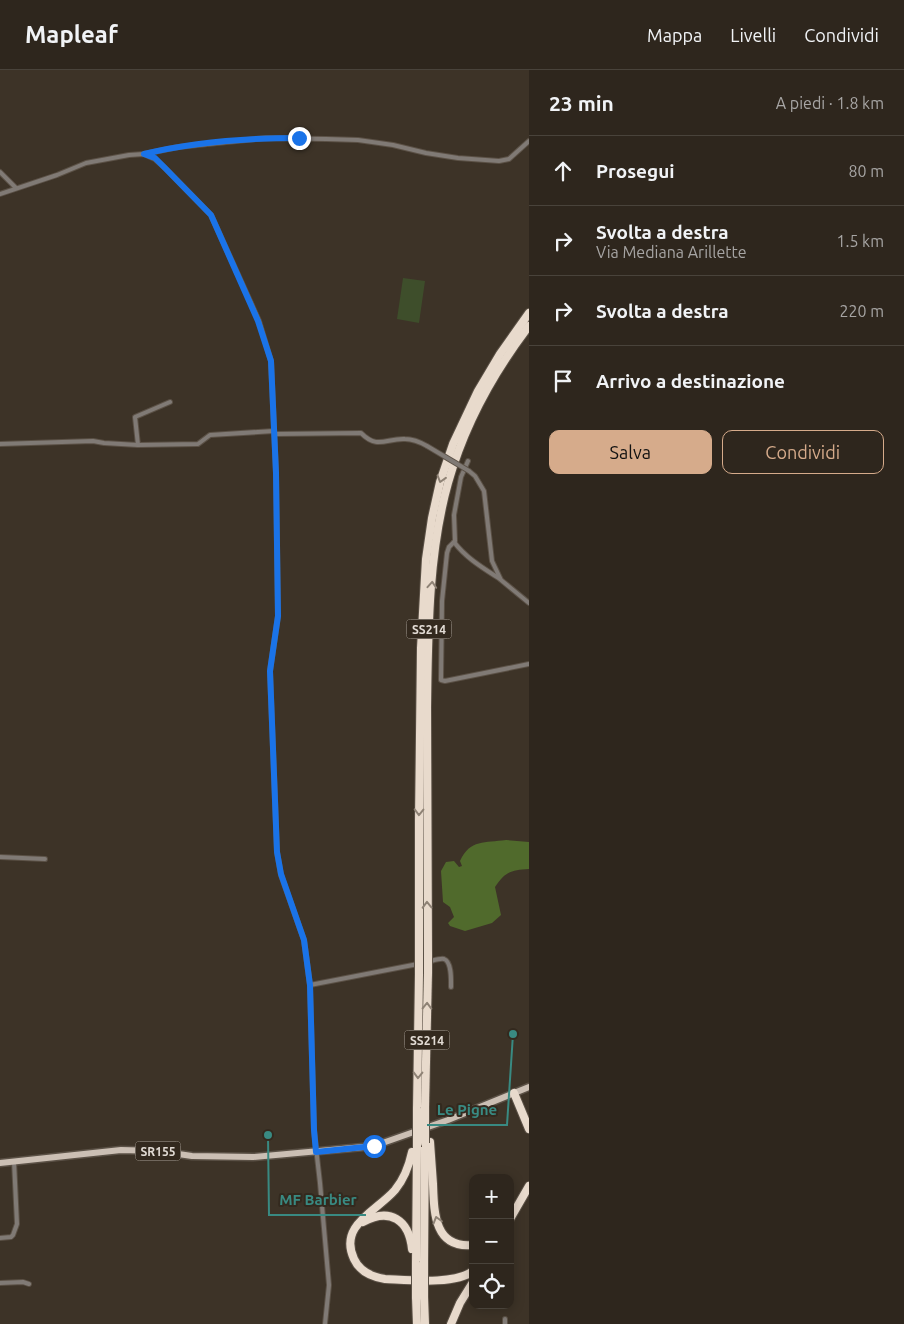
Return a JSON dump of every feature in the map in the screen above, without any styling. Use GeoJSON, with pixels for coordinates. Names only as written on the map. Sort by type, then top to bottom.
{"type":"FeatureCollection","features":[{"type":"Feature","properties":{"kind":"highway","name":"SS214"},"geometry":{"type":"LineString","coordinates":[[420,1262],[428,1143],[421,1108],[419,974],[421,648],[426,559],[440,482],[451,452],[478,391],[500,354],[529,313]]}},
{"type":"Feature","properties":{"kind":"highway","name":"SS214"},"geometry":{"type":"LineString","coordinates":[[417,1324],[420,1297],[420,1262],[414,1149],[421,1108],[428,972],[426,821],[428,648],[434,558],[448,483],[462,443],[475,413],[503,362],[529,326]]}},
{"type":"Feature","properties":{"kind":"highway"},"geometry":{"type":"LineString","coordinates":[[514,1093],[529,1129]]}},
{"type":"Feature","properties":{"kind":"highway"},"geometry":{"type":"LineString","coordinates":[[428,1143],[437,1225],[446,1237],[452,1241],[469,1245]]}},
{"type":"Feature","properties":{"kind":"highway"},"geometry":{"type":"LineString","coordinates":[[414,1149],[405,1174],[395,1190],[361,1219],[354,1230],[350,1247],[356,1262],[372,1276],[385,1280],[451,1280],[469,1274]]}},
{"type":"Feature","properties":{"kind":"highway"},"geometry":{"type":"LineString","coordinates":[[514,1212],[529,1186]]}},
{"type":"Feature","properties":{"kind":"highway"},"geometry":{"type":"LineString","coordinates":[[514,1207],[524,1194]]}},
{"type":"Feature","properties":{"kind":"highway"},"geometry":{"type":"LineString","coordinates":[[359,1223],[379,1215],[394,1218],[405,1226],[409,1234],[413,1256],[420,1262]]}},
{"type":"Feature","properties":{"kind":"highway"},"geometry":{"type":"LineString","coordinates":[[450,1324],[469,1288]]}},
{"type":"Feature","properties":{"kind":"highway","name":"SS214"},"geometry":{"type":"LineString","coordinates":[[420,1297],[425,1324]]}},
{"type":"Feature","properties":{"kind":"main road","name":"SR155"},"geometry":{"type":"LineString","coordinates":[[0,1163],[121,1150],[158,1151],[192,1156],[253,1157],[374,1146],[385,1144],[529,1087]]}},
{"type":"Feature","properties":{"kind":"street"},"geometry":{"type":"LineString","coordinates":[[0,194],[86,163],[178,147],[266,138],[358,140],[458,158],[499,161],[509,159],[529,141]]}},
{"type":"Feature","properties":{"kind":"street"},"geometry":{"type":"LineString","coordinates":[[144,154],[155,158],[211,215],[258,321],[271,361],[276,473],[278,616],[270,671],[277,852],[281,874],[304,940],[310,985],[314,1130],[329,1284],[326,1324]]}},
{"type":"Feature","properties":{"kind":"street"},"geometry":{"type":"LineString","coordinates":[[0,172],[16,188]]}},
{"type":"Feature","properties":{"kind":"street"},"geometry":{"type":"LineString","coordinates":[[138,445],[135,417],[170,402]]}},
{"type":"Feature","properties":{"kind":"street"},"geometry":{"type":"LineString","coordinates":[[0,444],[93,440],[104,443],[138,445],[198,444],[210,435],[274,433],[361,433],[366,438],[380,443],[405,439],[418,441],[476,476],[484,491],[492,561],[502,580]]}},
{"type":"Feature","properties":{"kind":"street"},"geometry":{"type":"LineString","coordinates":[[468,461],[461,478],[454,515],[455,541],[449,547],[447,553],[442,601],[440,680],[445,681],[529,664]]}},
{"type":"Feature","properties":{"kind":"street"},"geometry":{"type":"LineString","coordinates":[[454,542],[460,551],[502,580],[529,603]]}},
{"type":"Feature","properties":{"kind":"street"},"geometry":{"type":"LineString","coordinates":[[0,857],[45,859]]}},
{"type":"Feature","properties":{"kind":"street"},"geometry":{"type":"LineString","coordinates":[[310,985],[442,959],[447,960],[449,964],[451,987]]}},
{"type":"Feature","properties":{"kind":"street"},"geometry":{"type":"LineString","coordinates":[[0,1238],[11,1237],[17,1224],[14,1161]]}},
{"type":"Feature","properties":{"kind":"street"},"geometry":{"type":"LineString","coordinates":[[0,1283],[23,1282],[29,1284]]}},
{"type":"Feature","properties":{"kind":"green space"},"geometry":{"type":"Polygon","coordinates":[[[403,278],[425,281],[419,323],[397,319],[403,278]]]}},
{"type":"Feature","properties":{"kind":"green space"},"geometry":{"type":"Polygon","coordinates":[[[506,840],[529,842],[529,869],[518,870],[505,875],[495,887],[501,915],[492,923],[465,931],[450,926],[448,923],[454,917],[450,907],[443,902],[441,871],[446,862],[454,861],[459,867],[462,866],[460,861],[473,845],[506,840]]]}},
{"type":"Feature","properties":{"kind":"place","name":"Le Pigne"},"geometry":{"type":"Point","coordinates":[513,1034]}},
{"type":"Feature","properties":{"kind":"place","name":"MF Barbier"},"geometry":{"type":"Point","coordinates":[268,1135]}},
{"type":"Feature","properties":{"kind":"route"},"geometry":{"type":"LineString","coordinates":[[299,138],[266,138],[178,147],[144,154],[155,158],[211,215],[258,321],[271,361],[276,473],[278,616],[270,671],[277,852],[281,874],[304,940],[308,963],[316,1152],[374,1146]]}}]}
